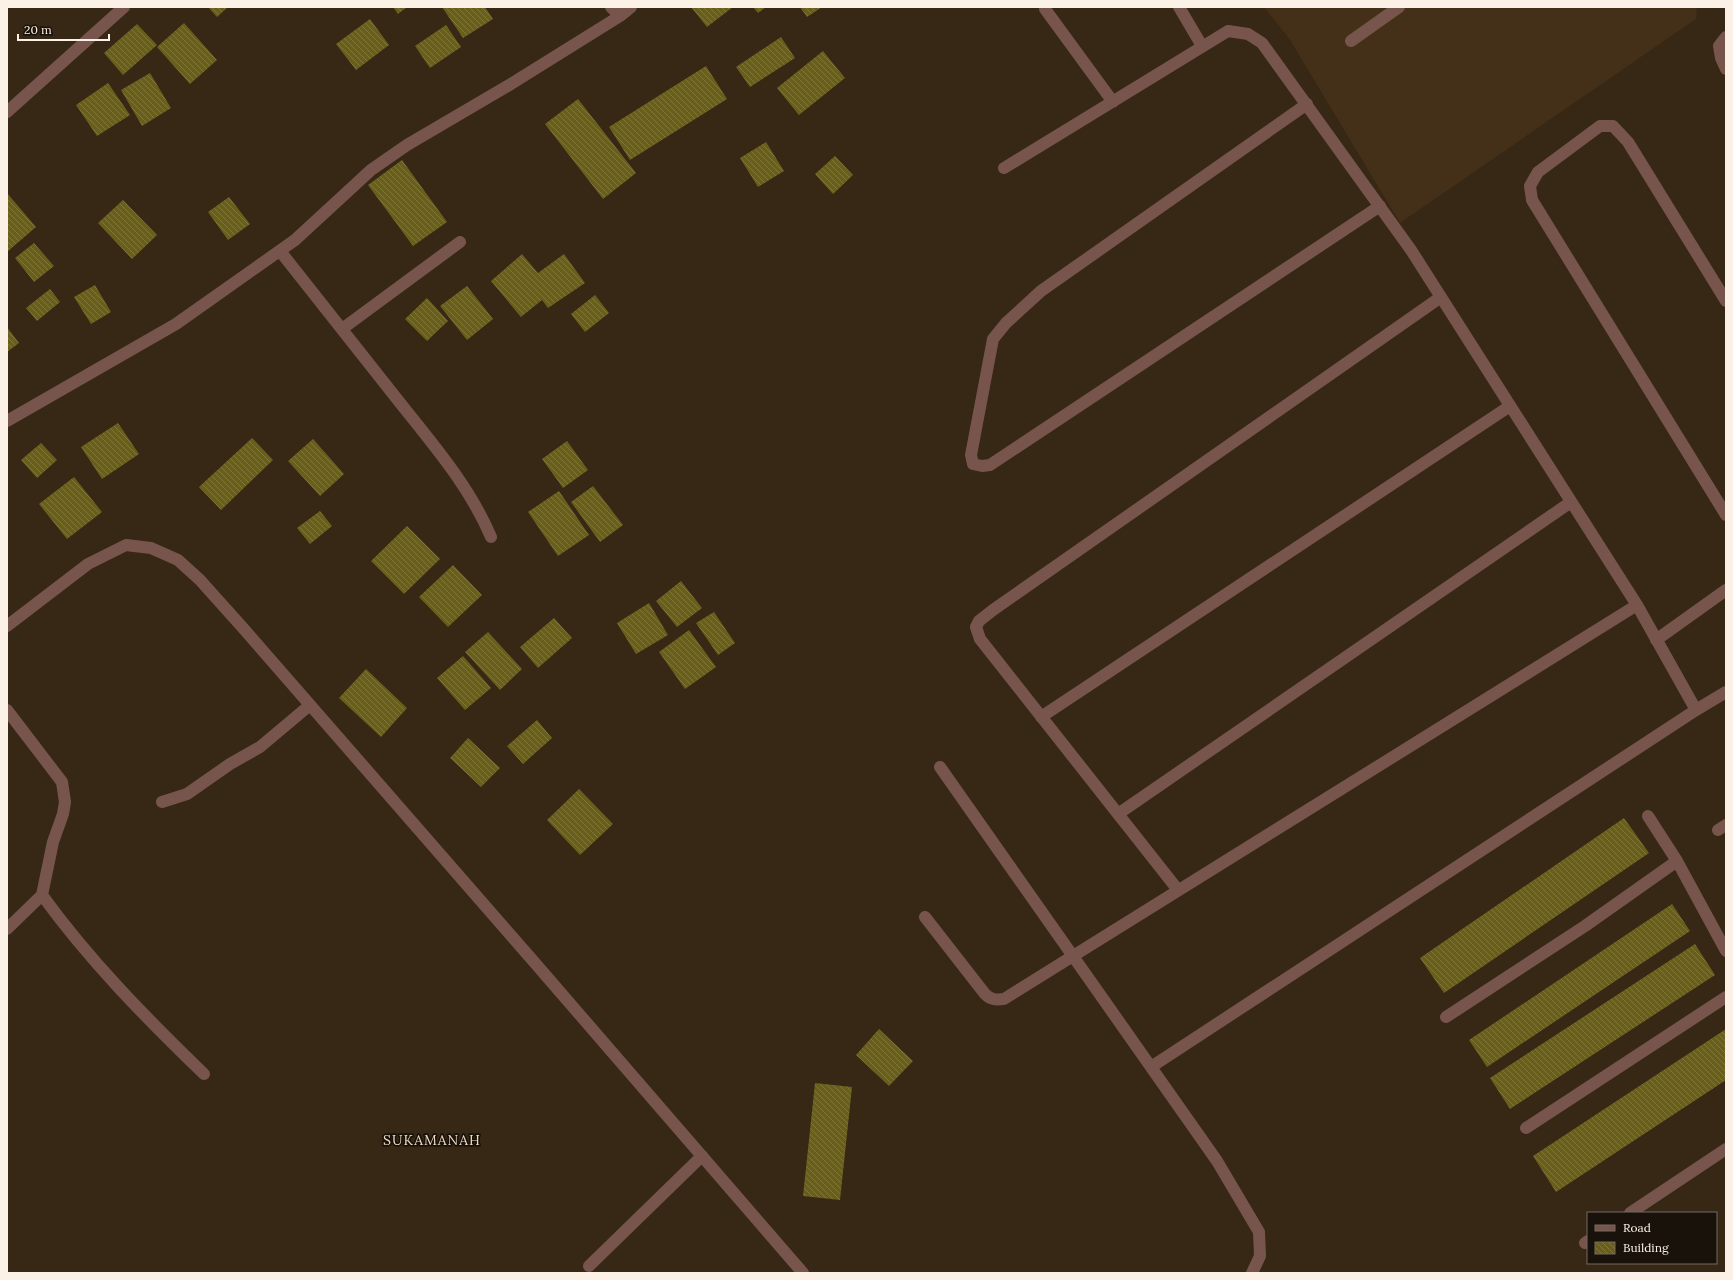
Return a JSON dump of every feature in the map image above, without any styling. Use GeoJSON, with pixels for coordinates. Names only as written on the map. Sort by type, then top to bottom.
{"type":"FeatureCollection","features":[{"type":"Feature","properties":{"kind":"street"},"geometry":{"type":"LineString","coordinates":[[7,112],[124,7]]}},
{"type":"Feature","properties":{"kind":"street"},"geometry":{"type":"LineString","coordinates":[[7,421],[176,324],[295,240],[371,170],[407,145],[511,84],[616,11],[631,7]]}},
{"type":"Feature","properties":{"kind":"street"},"geometry":{"type":"LineString","coordinates":[[1179,7],[1202,46]]}},
{"type":"Feature","properties":{"kind":"street"},"geometry":{"type":"LineString","coordinates":[[1351,41],[1399,7]]}},
{"type":"Feature","properties":{"kind":"street"},"geometry":{"type":"LineString","coordinates":[[1045,9],[1113,102]]}},
{"type":"Feature","properties":{"kind":"street"},"geometry":{"type":"LineString","coordinates":[[1004,168],[1228,31],[1248,34],[1262,42],[1380,206],[1441,297],[1636,605],[1696,710]]}},
{"type":"Feature","properties":{"kind":"street"},"geometry":{"type":"LineString","coordinates":[[1726,37],[1719,46],[1721,58],[1726,69]]}},
{"type":"Feature","properties":{"kind":"street"},"geometry":{"type":"LineString","coordinates":[[1307,104],[1041,291],[1006,323],[993,339],[971,455],[973,464],[982,466],[990,465],[1380,206]]}},
{"type":"Feature","properties":{"kind":"street"},"geometry":{"type":"LineString","coordinates":[[1726,301],[1628,142],[1614,126],[1600,126],[1538,172],[1530,186],[1532,200],[1726,515]]}},
{"type":"Feature","properties":{"kind":"street"},"geometry":{"type":"LineString","coordinates":[[342,330],[460,242]]}},
{"type":"Feature","properties":{"kind":"street"},"geometry":{"type":"LineString","coordinates":[[280,251],[433,444],[463,485],[482,516],[491,537]]}},
{"type":"Feature","properties":{"kind":"street"},"geometry":{"type":"LineString","coordinates":[[1178,890],[980,639],[976,627],[979,621],[1441,297]]}},
{"type":"Feature","properties":{"kind":"street"},"geometry":{"type":"LineString","coordinates":[[1041,717],[1510,406]]}},
{"type":"Feature","properties":{"kind":"street"},"geometry":{"type":"LineString","coordinates":[[1118,814],[1571,502]]}},
{"type":"Feature","properties":{"kind":"street"},"geometry":{"type":"LineString","coordinates":[[7,626],[88,564],[126,545],[151,548],[178,560],[200,580],[310,705],[702,1156],[798,1271]]}},
{"type":"Feature","properties":{"kind":"street"},"geometry":{"type":"LineString","coordinates":[[1656,640],[1726,590]]}},
{"type":"Feature","properties":{"kind":"street"},"geometry":{"type":"LineString","coordinates":[[925,917],[985,994],[996,1000],[1004,999],[1072,955],[1636,605]]}},
{"type":"Feature","properties":{"kind":"street"},"geometry":{"type":"LineString","coordinates":[[1151,1067],[1696,710],[1726,692]]}},
{"type":"Feature","properties":{"kind":"street"},"geometry":{"type":"LineString","coordinates":[[162,802],[187,794],[230,764],[260,747],[310,705]]}},
{"type":"Feature","properties":{"kind":"street"},"geometry":{"type":"LineString","coordinates":[[7,710],[62,782],[65,802],[63,814],[53,842],[42,894],[7,929]]}},
{"type":"Feature","properties":{"kind":"street"},"geometry":{"type":"LineString","coordinates":[[940,767],[1217,1161],[1259,1232],[1260,1256],[1252,1273]]}},
{"type":"Feature","properties":{"kind":"street"},"geometry":{"type":"LineString","coordinates":[[1648,816],[1677,861],[1726,951]]}},
{"type":"Feature","properties":{"kind":"street"},"geometry":{"type":"LineString","coordinates":[[1446,1017],[1585,926],[1677,861]]}},
{"type":"Feature","properties":{"kind":"street"},"geometry":{"type":"LineString","coordinates":[[42,894],[63,924],[86,951],[154,1025],[204,1074]]}},
{"type":"Feature","properties":{"kind":"street"},"geometry":{"type":"LineString","coordinates":[[1526,1128],[1726,997]]}},
{"type":"Feature","properties":{"kind":"street"},"geometry":{"type":"LineString","coordinates":[[1632,1212],[1726,1149]]}},
{"type":"Feature","properties":{"kind":"street"},"geometry":{"type":"LineString","coordinates":[[589,1266],[702,1156]]}},
{"type":"Feature","properties":{"kind":"shaded area"},"geometry":{"type":"Polygon","coordinates":[[[1264,7],[1697,7],[1696,19],[1400,223],[1290,40],[1264,7]]]}},
{"type":"Feature","properties":{"kind":"building"},"geometry":{"type":"Polygon","coordinates":[[[208,7],[228,7],[217,17],[208,7]]]}},
{"type":"Feature","properties":{"kind":"building"},"geometry":{"type":"Polygon","coordinates":[[[393,7],[407,7],[398,14],[393,7]]]}},
{"type":"Feature","properties":{"kind":"building"},"geometry":{"type":"Polygon","coordinates":[[[442,7],[485,7],[493,19],[463,38],[442,7]]]}},
{"type":"Feature","properties":{"kind":"building"},"geometry":{"type":"Polygon","coordinates":[[[691,7],[733,7],[707,27],[691,7]]]}},
{"type":"Feature","properties":{"kind":"building"},"geometry":{"type":"Polygon","coordinates":[[[753,7],[766,7],[758,13],[753,7]]]}},
{"type":"Feature","properties":{"kind":"building"},"geometry":{"type":"Polygon","coordinates":[[[800,7],[822,7],[807,17],[800,7]]]}},
{"type":"Feature","properties":{"kind":"building"},"geometry":{"type":"Polygon","coordinates":[[[370,19],[389,45],[356,70],[336,44],[370,19]]]}},
{"type":"Feature","properties":{"kind":"building"},"geometry":{"type":"Polygon","coordinates":[[[184,23],[217,60],[190,84],[157,47],[184,23]]]}},
{"type":"Feature","properties":{"kind":"building"},"geometry":{"type":"Polygon","coordinates":[[[137,24],[157,45],[123,75],[104,53],[137,24]]]}},
{"type":"Feature","properties":{"kind":"building"},"geometry":{"type":"Polygon","coordinates":[[[446,25],[461,47],[430,68],[415,46],[446,25]]]}},
{"type":"Feature","properties":{"kind":"building"},"geometry":{"type":"Polygon","coordinates":[[[781,37],[795,58],[750,87],[736,67],[781,37]]]}},
{"type":"Feature","properties":{"kind":"building"},"geometry":{"type":"Polygon","coordinates":[[[823,51],[845,78],[799,115],[777,88],[823,51]]]}},
{"type":"Feature","properties":{"kind":"building"},"geometry":{"type":"Polygon","coordinates":[[[706,66],[727,99],[630,160],[609,127],[706,66]]]}},
{"type":"Feature","properties":{"kind":"building"},"geometry":{"type":"Polygon","coordinates":[[[150,73],[171,108],[142,126],[121,90],[150,73]]]}},
{"type":"Feature","properties":{"kind":"building"},"geometry":{"type":"Polygon","coordinates":[[[108,83],[130,115],[97,136],[76,105],[108,83]]]}},
{"type":"Feature","properties":{"kind":"building"},"geometry":{"type":"Polygon","coordinates":[[[578,99],[636,173],[603,199],[545,124],[578,99]]]}},
{"type":"Feature","properties":{"kind":"building"},"geometry":{"type":"Polygon","coordinates":[[[766,142],[784,171],[758,187],[740,158],[766,142]]]}},
{"type":"Feature","properties":{"kind":"building"},"geometry":{"type":"Polygon","coordinates":[[[835,156],[853,175],[833,194],[815,174],[835,156]]]}},
{"type":"Feature","properties":{"kind":"building"},"geometry":{"type":"Polygon","coordinates":[[[402,160],[447,222],[413,246],[368,185],[402,160]]]}},
{"type":"Feature","properties":{"kind":"building"},"geometry":{"type":"Polygon","coordinates":[[[7,193],[36,227],[7,252],[7,193]]]}},
{"type":"Feature","properties":{"kind":"building"},"geometry":{"type":"Polygon","coordinates":[[[229,197],[250,224],[228,240],[208,212],[229,197]]]}},
{"type":"Feature","properties":{"kind":"building"},"geometry":{"type":"Polygon","coordinates":[[[123,200],[157,235],[132,259],[98,223],[123,200]]]}},
{"type":"Feature","properties":{"kind":"building"},"geometry":{"type":"Polygon","coordinates":[[[34,243],[54,266],[34,282],[15,258],[34,243]]]}},
{"type":"Feature","properties":{"kind":"building"},"geometry":{"type":"Polygon","coordinates":[[[522,254],[538,273],[564,254],[585,283],[548,308],[542,300],[521,317],[491,281],[522,254]]]}},
{"type":"Feature","properties":{"kind":"building"},"geometry":{"type":"Polygon","coordinates":[[[95,285],[111,312],[91,324],[74,297],[95,285]]]}},
{"type":"Feature","properties":{"kind":"building"},"geometry":{"type":"Polygon","coordinates":[[[467,286],[493,319],[467,340],[440,306],[467,286]]]}},
{"type":"Feature","properties":{"kind":"building"},"geometry":{"type":"Polygon","coordinates":[[[50,289],[60,302],[37,321],[26,308],[50,289]]]}},
{"type":"Feature","properties":{"kind":"building"},"geometry":{"type":"Polygon","coordinates":[[[595,295],[609,313],[585,332],[571,314],[595,295]]]}},
{"type":"Feature","properties":{"kind":"building"},"geometry":{"type":"Polygon","coordinates":[[[427,298],[448,321],[427,341],[405,319],[427,298]]]}},
{"type":"Feature","properties":{"kind":"building"},"geometry":{"type":"Polygon","coordinates":[[[7,327],[19,343],[7,352],[7,327]]]}},
{"type":"Feature","properties":{"kind":"building"},"geometry":{"type":"Polygon","coordinates":[[[118,423],[139,454],[102,479],[81,447],[118,423]]]}},
{"type":"Feature","properties":{"kind":"building"},"geometry":{"type":"Polygon","coordinates":[[[252,438],[273,460],[221,510],[199,487],[252,438]]]}},
{"type":"Feature","properties":{"kind":"building"},"geometry":{"type":"Polygon","coordinates":[[[313,439],[344,474],[320,496],[288,461],[313,439]]]}},
{"type":"Feature","properties":{"kind":"building"},"geometry":{"type":"Polygon","coordinates":[[[567,441],[588,470],[563,488],[542,459],[567,441]]]}},
{"type":"Feature","properties":{"kind":"building"},"geometry":{"type":"Polygon","coordinates":[[[41,443],[57,460],[37,478],[21,460],[41,443]]]}},
{"type":"Feature","properties":{"kind":"building"},"geometry":{"type":"Polygon","coordinates":[[[74,477],[102,512],[67,539],[39,504],[74,477]]]}},
{"type":"Feature","properties":{"kind":"building"},"geometry":{"type":"Polygon","coordinates":[[[593,486],[623,525],[600,542],[571,502],[593,486]]]}},
{"type":"Feature","properties":{"kind":"building"},"geometry":{"type":"Polygon","coordinates":[[[559,491],[589,535],[558,556],[528,512],[559,491]]]}},
{"type":"Feature","properties":{"kind":"building"},"geometry":{"type":"Polygon","coordinates":[[[320,511],[332,526],[310,544],[297,528],[320,511]]]}},
{"type":"Feature","properties":{"kind":"building"},"geometry":{"type":"Polygon","coordinates":[[[407,526],[440,559],[404,594],[371,561],[407,526]]]}},
{"type":"Feature","properties":{"kind":"building"},"geometry":{"type":"Polygon","coordinates":[[[453,565],[482,595],[448,627],[419,597],[453,565]]]}},
{"type":"Feature","properties":{"kind":"building"},"geometry":{"type":"Polygon","coordinates":[[[681,581],[702,608],[677,627],[656,601],[681,581]]]}},
{"type":"Feature","properties":{"kind":"building"},"geometry":{"type":"Polygon","coordinates":[[[649,603],[668,635],[636,654],[617,623],[649,603]]]}},
{"type":"Feature","properties":{"kind":"building"},"geometry":{"type":"Polygon","coordinates":[[[714,612],[735,643],[718,655],[696,623],[714,612]]]}},
{"type":"Feature","properties":{"kind":"building"},"geometry":{"type":"Polygon","coordinates":[[[554,618],[572,638],[538,668],[520,647],[554,618]]]}},
{"type":"Feature","properties":{"kind":"building"},"geometry":{"type":"Polygon","coordinates":[[[689,630],[716,667],[685,689],[659,652],[689,630]]]}},
{"type":"Feature","properties":{"kind":"building"},"geometry":{"type":"Polygon","coordinates":[[[488,632],[522,669],[500,690],[465,652],[488,632]]]}},
{"type":"Feature","properties":{"kind":"building"},"geometry":{"type":"Polygon","coordinates":[[[463,656],[491,688],[465,710],[437,678],[463,656]]]}},
{"type":"Feature","properties":{"kind":"building"},"geometry":{"type":"Polygon","coordinates":[[[366,669],[407,708],[381,737],[339,698],[366,669]]]}},
{"type":"Feature","properties":{"kind":"building"},"geometry":{"type":"Polygon","coordinates":[[[537,720],[552,738],[523,764],[507,746],[537,720]]]}},
{"type":"Feature","properties":{"kind":"building"},"geometry":{"type":"Polygon","coordinates":[[[468,738],[500,768],[481,787],[450,758],[468,738]]]}},
{"type":"Feature","properties":{"kind":"building"},"geometry":{"type":"Polygon","coordinates":[[[579,789],[613,824],[580,855],[547,820],[579,789]]]}},
{"type":"Feature","properties":{"kind":"building"},"geometry":{"type":"Polygon","coordinates":[[[1624,818],[1649,853],[1444,993],[1420,958],[1624,818]]]}},
{"type":"Feature","properties":{"kind":"building"},"geometry":{"type":"Polygon","coordinates":[[[1672,904],[1690,931],[1487,1067],[1469,1040],[1672,904]]]}},
{"type":"Feature","properties":{"kind":"building"},"geometry":{"type":"Polygon","coordinates":[[[1695,944],[1715,975],[1510,1109],[1490,1078],[1695,944]]]}},
{"type":"Feature","properties":{"kind":"building"},"geometry":{"type":"Polygon","coordinates":[[[879,1029],[913,1061],[889,1086],[856,1055],[879,1029]]]}},
{"type":"Feature","properties":{"kind":"building"},"geometry":{"type":"Polygon","coordinates":[[[1726,1029],[1726,1080],[1556,1192],[1533,1156],[1726,1029]]]}},
{"type":"Feature","properties":{"kind":"building"},"geometry":{"type":"Polygon","coordinates":[[[815,1083],[852,1087],[840,1200],[803,1196],[815,1083]]]}},
{"type":"Feature","properties":{"kind":"district","name":"SUKAMANAH"},"geometry":{"type":"Point","coordinates":[432,1140]}}]}
